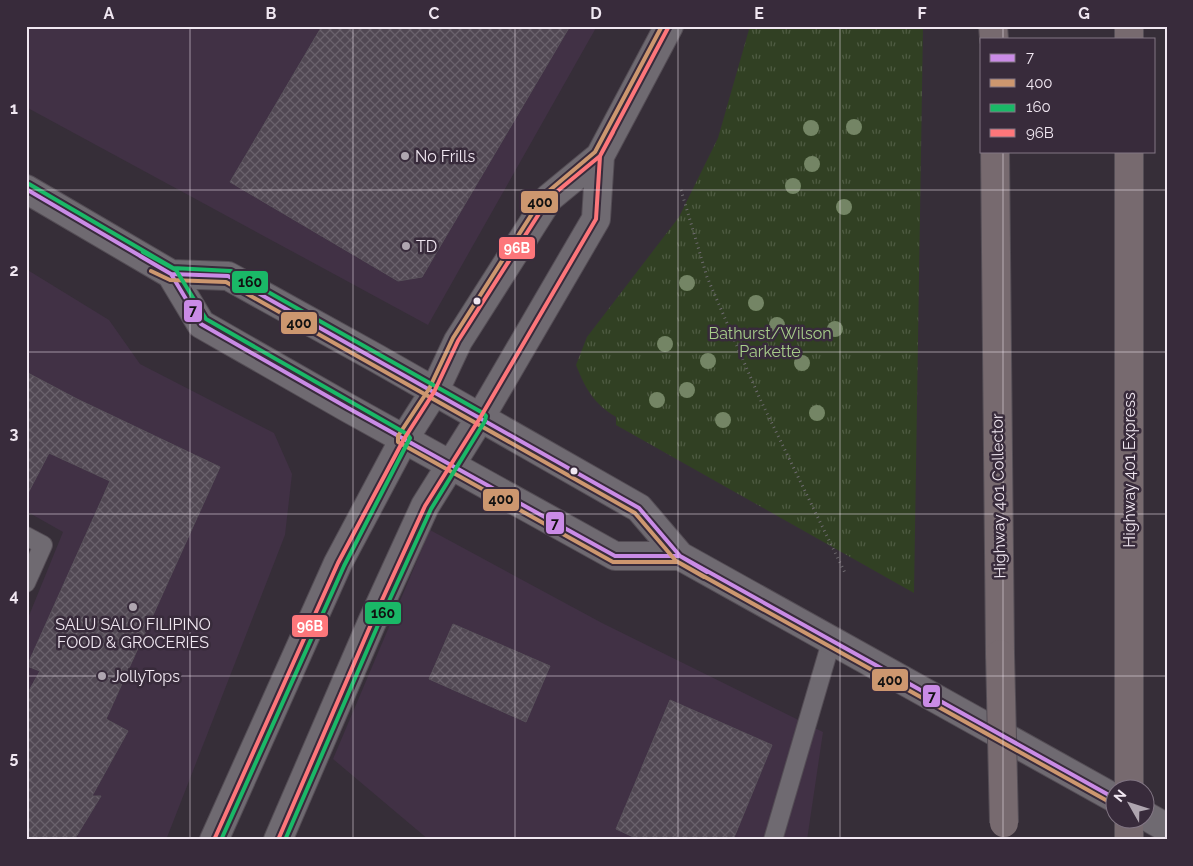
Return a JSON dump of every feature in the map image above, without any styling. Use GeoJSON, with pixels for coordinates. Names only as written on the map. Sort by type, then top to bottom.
{"type":"FeatureCollection","features":[{"type":"Feature","properties":{"kind":"highway","name":"Highway 401 Collector"},"geometry":{"type":"LineString","coordinates":[[995,152],[1004,831]]}},
{"type":"Feature","properties":{"kind":"highway","name":"Highway 401 Express"},"geometry":{"type":"LineString","coordinates":[[1129,152],[1129,778]]}},
{"type":"Feature","properties":{"kind":"main road"},"geometry":{"type":"LineString","coordinates":[[214,840],[338,563],[404,439],[434,392],[458,341],[549,198],[600,156],[669,26]]}},
{"type":"Feature","properties":{"kind":"main road"},"geometry":{"type":"LineString","coordinates":[[278,840],[372,622],[425,506],[480,418],[596,219],[600,156]]}},
{"type":"Feature","properties":{"kind":"main road"},"geometry":{"type":"LineString","coordinates":[[26,189],[171,274],[228,276],[639,508],[680,556],[831,642],[1106,793]]}},
{"type":"Feature","properties":{"kind":"main road"},"geometry":{"type":"LineString","coordinates":[[171,274],[201,324],[450,465],[616,556],[680,556]]}},
{"type":"Feature","properties":{"kind":"main road"},"geometry":{"type":"LineString","coordinates":[[1156,822],[1167,828]]}},
{"type":"Feature","properties":{"kind":"lane"},"geometry":{"type":"LineString","coordinates":[[26,536],[43,545],[26,583]]}},
{"type":"Feature","properties":{"kind":"lane"},"geometry":{"type":"LineString","coordinates":[[773,840],[831,642]]}},
{"type":"Feature","properties":{"kind":"path"},"geometry":{"type":"LineString","coordinates":[[681,190],[707,277],[760,399],[846,575]]}},
{"type":"Feature","properties":{"kind":"shaded area"},"geometry":{"type":"Polygon","coordinates":[[[26,26],[597,26],[428,325],[26,107],[26,26]]]}},
{"type":"Feature","properties":{"kind":"shaded area"},"geometry":{"type":"Polygon","coordinates":[[[26,269],[109,320],[140,364],[274,433],[292,474],[285,535],[166,840],[26,840],[26,623],[63,532],[26,511],[26,269]]]}},
{"type":"Feature","properties":{"kind":"shaded area"},"geometry":{"type":"Polygon","coordinates":[[[430,530],[602,623],[823,732],[807,840],[429,840],[333,759],[430,530]]]}},
{"type":"Feature","properties":{"kind":"green space","name":"Bathurst/Wilson Parkette"},"geometry":{"type":"Polygon","coordinates":[[[750,26],[923,26],[914,593],[616,425],[616,417],[602,407],[591,395],[576,365],[587,337],[679,217],[718,138],[750,26]]]}},
{"type":"Feature","properties":{"kind":"building","name":"No Frills"},"geometry":{"type":"Polygon","coordinates":[[[322,26],[570,26],[422,277],[398,281],[230,182],[322,26]]]}},
{"type":"Feature","properties":{"kind":"building"},"geometry":{"type":"Polygon","coordinates":[[[26,372],[77,399],[220,467],[106,719],[128,731],[92,796],[101,796],[74,840],[26,840],[26,696],[40,671],[27,666],[110,481],[49,453],[26,497],[26,372]]]}},
{"type":"Feature","properties":{"kind":"building"},"geometry":{"type":"Polygon","coordinates":[[[453,624],[550,666],[526,722],[429,679],[453,624]]]}},
{"type":"Feature","properties":{"kind":"building"},"geometry":{"type":"Polygon","coordinates":[[[670,700],[772,745],[733,840],[640,840],[616,829],[670,700]]]}},
{"type":"Feature","properties":{"kind":"transit line","name":"400"},"geometry":{"type":"LineString","coordinates":[[662,26],[595,152],[544,195],[453,338],[429,389],[398,436],[398,442],[613,562],[678,562],[1106,800]]}},
{"type":"Feature","properties":{"kind":"transit line","name":"96B"},"geometry":{"type":"LineString","coordinates":[[214,840],[338,563],[404,439],[434,392],[458,341],[549,198],[600,156],[669,26]]}},
{"type":"Feature","properties":{"kind":"transit line","name":"96B"},"geometry":{"type":"LineString","coordinates":[[278,840],[372,622],[425,506],[480,418],[596,219],[600,156],[613,132]]}},
{"type":"Feature","properties":{"kind":"transit line","name":"160"},"geometry":{"type":"LineString","coordinates":[[29,184],[173,268],[231,271],[486,416],[485,421],[431,509],[378,625],[285,840]]}},
{"type":"Feature","properties":{"kind":"transit line","name":"7"},"geometry":{"type":"LineString","coordinates":[[26,189],[171,274],[201,324],[348,408],[615,556],[680,556],[1106,793]]}},
{"type":"Feature","properties":{"kind":"transit line","name":"160"},"geometry":{"type":"LineString","coordinates":[[143,252],[176,270],[206,319],[407,434],[410,438],[344,566],[221,840]]}},
{"type":"Feature","properties":{"kind":"transit line","name":"7"},"geometry":{"type":"LineString","coordinates":[[140,256],[171,274],[228,276],[639,508],[680,556],[707,572]]}},
{"type":"Feature","properties":{"kind":"transit line","name":"400"},"geometry":{"type":"LineString","coordinates":[[151,271],[170,280],[226,282],[635,513],[676,561],[704,577]]}},
{"type":"Feature","properties":{"kind":"place","name":"No Frills"},"geometry":{"type":"Point","coordinates":[405,156]}},
{"type":"Feature","properties":{"kind":"place","name":"TD"},"geometry":{"type":"Point","coordinates":[406,246]}},
{"type":"Feature","properties":{"kind":"place","name":"SALU SALO FILIPINO FOOD & GROCERIES"},"geometry":{"type":"Point","coordinates":[133,607]}},
{"type":"Feature","properties":{"kind":"place","name":"JollyTops"},"geometry":{"type":"Point","coordinates":[102,676]}}]}
